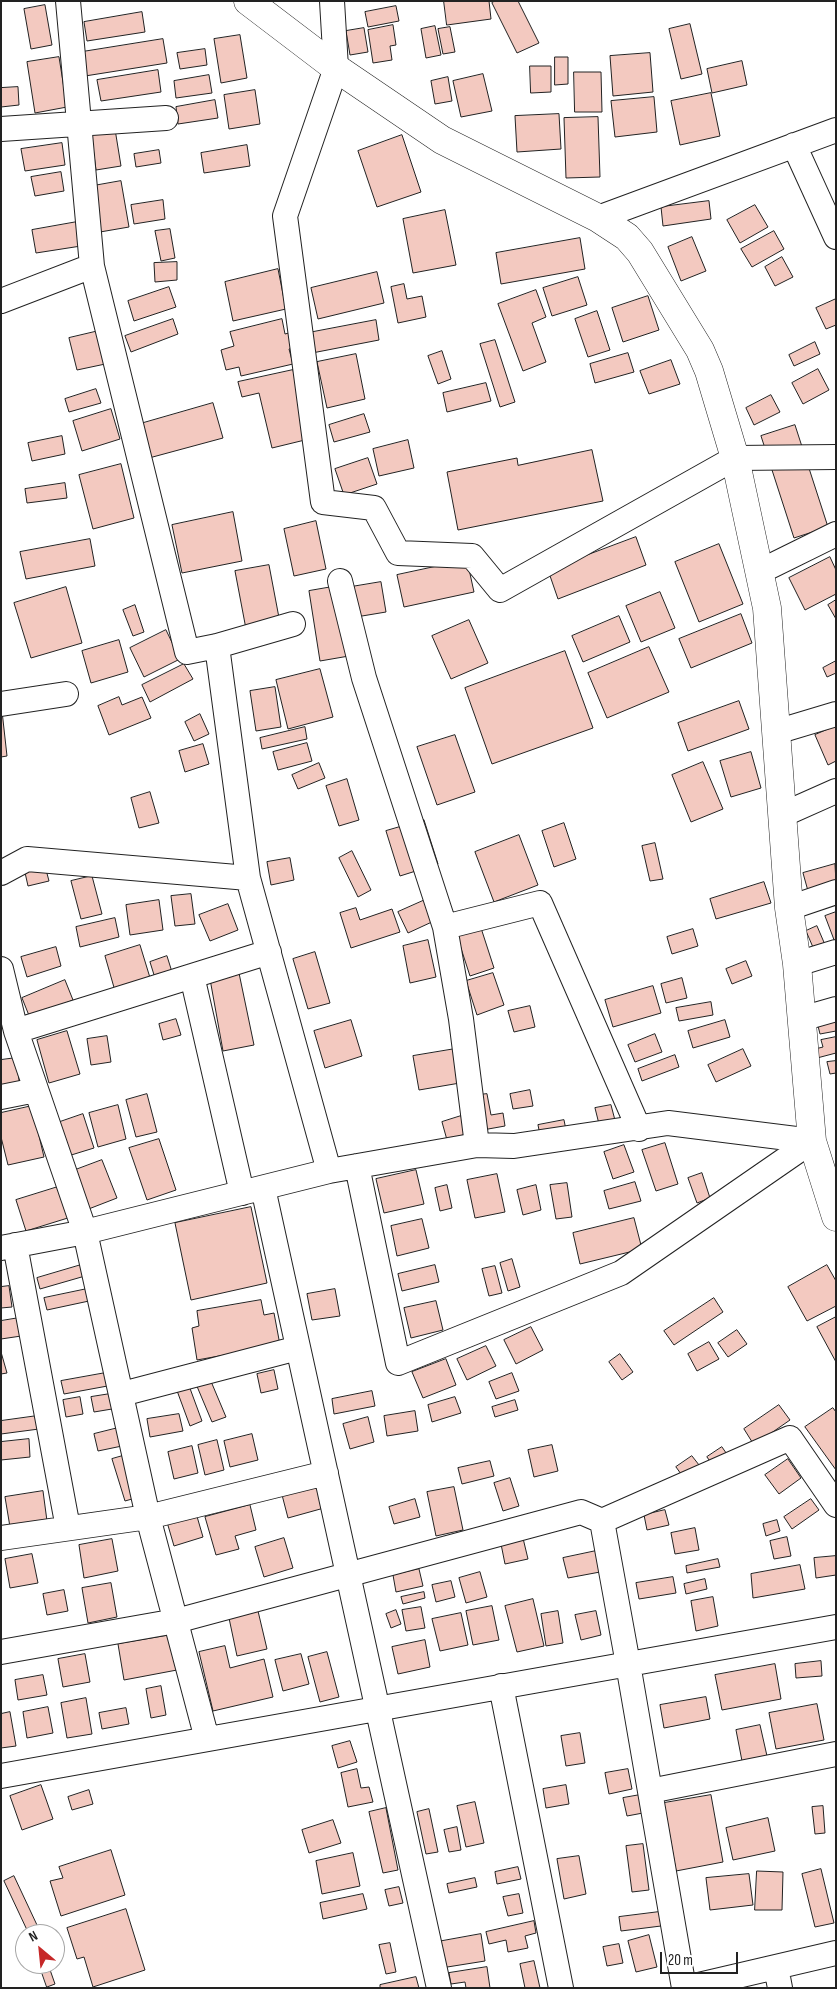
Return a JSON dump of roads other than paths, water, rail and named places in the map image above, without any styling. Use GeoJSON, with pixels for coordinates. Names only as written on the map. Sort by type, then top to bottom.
{"type":"FeatureCollection","features":[{"type":"Feature","properties":{"kind":"street"},"geometry":{"type":"LineString","coordinates":[[68,1],[92,266],[187,652],[217,646],[293,624]]}},
{"type":"Feature","properties":{"kind":"street"},"geometry":{"type":"LineString","coordinates":[[248,1],[336,68],[442,140],[598,218],[627,237],[640,252],[700,350],[709,371],[735,458],[767,608],[789,908],[812,1141],[836,1217]]}},
{"type":"Feature","properties":{"kind":"street"},"geometry":{"type":"LineString","coordinates":[[332,1],[336,68],[285,216],[323,502],[374,508],[398,553],[472,556],[500,590],[735,458],[836,457]]}},
{"type":"Feature","properties":{"kind":"street"},"geometry":{"type":"LineString","coordinates":[[1,129],[166,118]]}},
{"type":"Feature","properties":{"kind":"street"},"geometry":{"type":"LineString","coordinates":[[598,218],[836,130]]}},
{"type":"Feature","properties":{"kind":"street"},"geometry":{"type":"LineString","coordinates":[[794,145],[836,237]]}},
{"type":"Feature","properties":{"kind":"street"},"geometry":{"type":"LineString","coordinates":[[1,301],[92,266]]}},
{"type":"Feature","properties":{"kind":"street"},"geometry":{"type":"LineString","coordinates":[[759,572],[836,534]]}},
{"type":"Feature","properties":{"kind":"street"},"geometry":{"type":"LineString","coordinates":[[340,581],[364,678],[445,927],[461,1019],[477,1145]]}},
{"type":"Feature","properties":{"kind":"street"},"geometry":{"type":"LineString","coordinates":[[217,646],[248,878],[330,1171]]}},
{"type":"Feature","properties":{"kind":"street"},"geometry":{"type":"LineString","coordinates":[[1,704],[66,694]]}},
{"type":"Feature","properties":{"kind":"street"},"geometry":{"type":"LineString","coordinates":[[776,732],[836,714]]}},
{"type":"Feature","properties":{"kind":"street"},"geometry":{"type":"LineString","coordinates":[[782,815],[836,791]]}},
{"type":"Feature","properties":{"kind":"street"},"geometry":{"type":"LineString","coordinates":[[1,873],[27,859],[248,878]]}},
{"type":"Feature","properties":{"kind":"street"},"geometry":{"type":"LineString","coordinates":[[789,908],[836,892]]}},
{"type":"Feature","properties":{"kind":"street"},"geometry":{"type":"LineString","coordinates":[[445,927],[540,903],[639,1129]]}},
{"type":"Feature","properties":{"kind":"street"},"geometry":{"type":"LineString","coordinates":[[16,1032],[269,952]]}},
{"type":"Feature","properties":{"kind":"street"},"geometry":{"type":"LineString","coordinates":[[796,964],[836,952]]}},
{"type":"Feature","properties":{"kind":"street"},"geometry":{"type":"LineString","coordinates":[[1,970],[16,1032],[86,1232],[148,1517],[207,1739]]}},
{"type":"Feature","properties":{"kind":"street"},"geometry":{"type":"LineString","coordinates":[[192,976],[298,1348],[379,1708],[439,1988]]}},
{"type":"Feature","properties":{"kind":"street"},"geometry":{"type":"LineString","coordinates":[[801,1019],[836,1009]]}},
{"type":"Feature","properties":{"kind":"street"},"geometry":{"type":"LineString","coordinates":[[1,1097],[36,1090]]}},
{"type":"Feature","properties":{"kind":"street"},"geometry":{"type":"LineString","coordinates":[[68,1528],[8,1247],[86,1232],[330,1171],[477,1145],[514,1146],[639,1129],[668,1123],[812,1141]]}},
{"type":"Feature","properties":{"kind":"street"},"geometry":{"type":"LineString","coordinates":[[357,1166],[398,1363],[621,1273],[812,1141]]}},
{"type":"Feature","properties":{"kind":"street"},"geometry":{"type":"LineString","coordinates":[[122,1394],[298,1348]]}},
{"type":"Feature","properties":{"kind":"street"},"geometry":{"type":"LineString","coordinates":[[1,1652],[176,1621],[582,1512],[602,1521],[790,1438],[836,1505]]}},
{"type":"Feature","properties":{"kind":"street"},"geometry":{"type":"LineString","coordinates":[[1,1538],[148,1517],[326,1473]]}},
{"type":"Feature","properties":{"kind":"street"},"geometry":{"type":"LineString","coordinates":[[602,1521],[685,1988],[778,1977],[836,1953]]}},
{"type":"Feature","properties":{"kind":"street"},"geometry":{"type":"LineString","coordinates":[[1,1776],[836,1628]]}},
{"type":"Feature","properties":{"kind":"street"},"geometry":{"type":"LineString","coordinates":[[501,1686],[561,1988]]}},
{"type":"Feature","properties":{"kind":"street"},"geometry":{"type":"LineString","coordinates":[[650,1791],[836,1754]]}}]}
